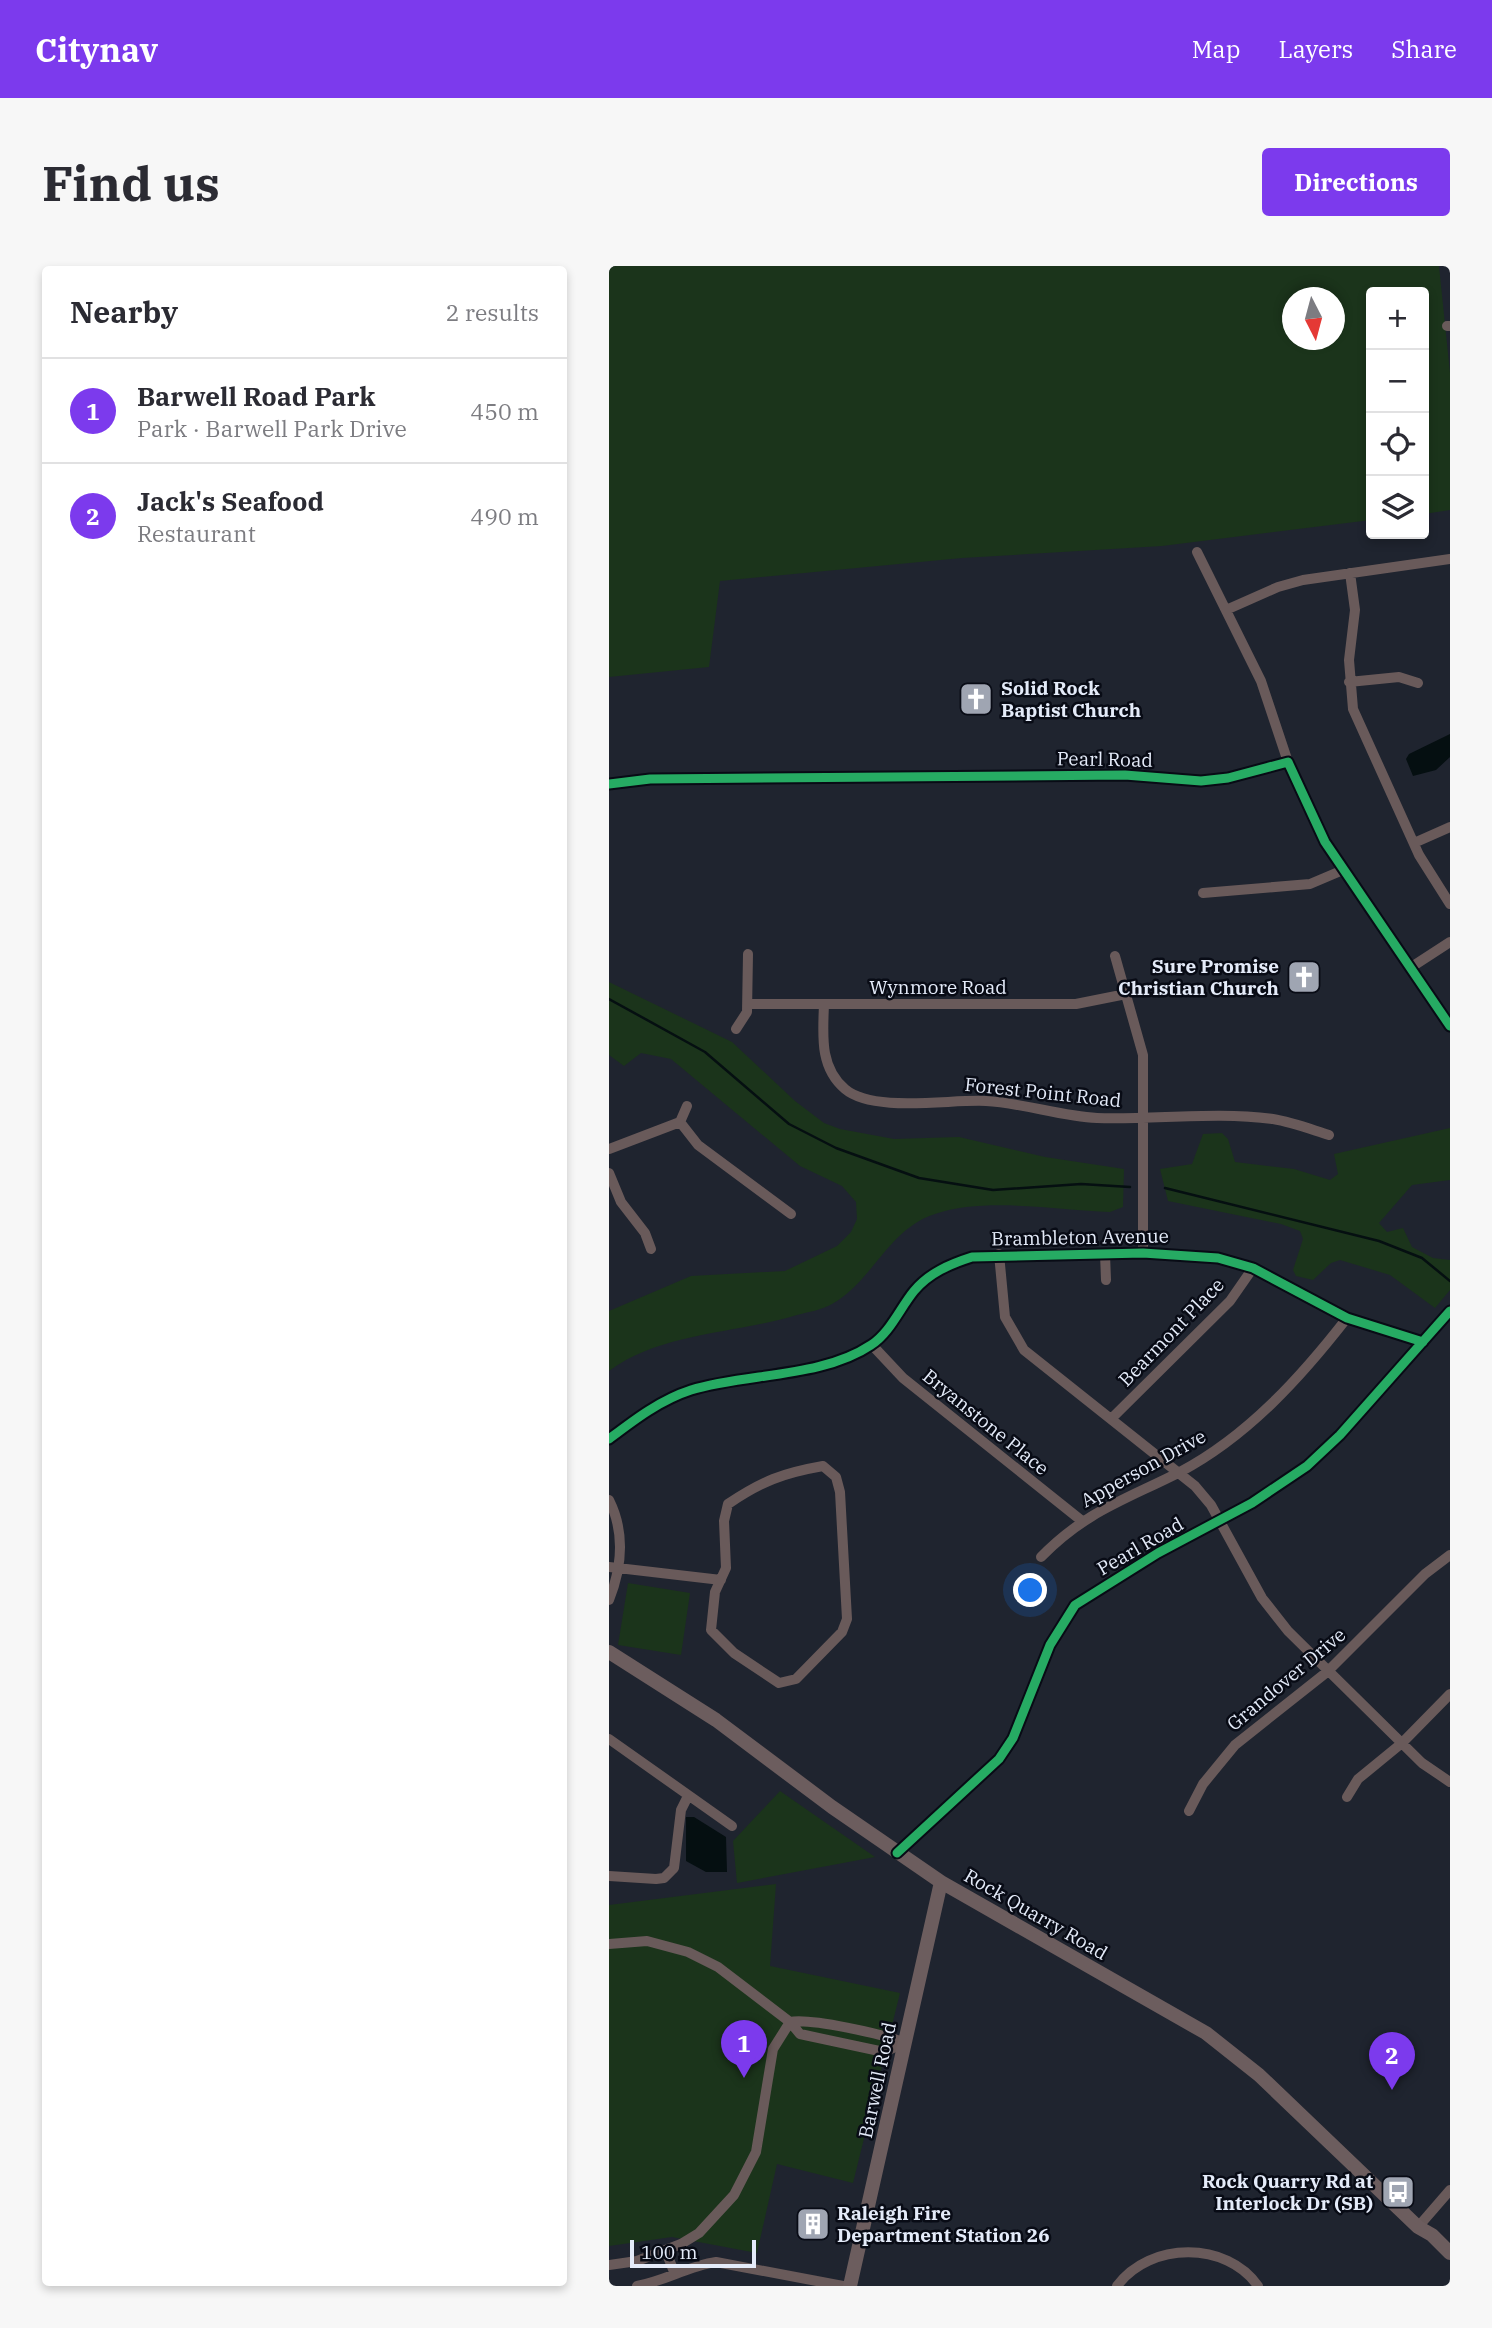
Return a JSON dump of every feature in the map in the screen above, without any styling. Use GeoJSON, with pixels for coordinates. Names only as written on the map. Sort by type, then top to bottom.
{"type":"FeatureCollection","features":[{"type":"Feature","properties":{"kind":"main road","name":"Rock Quarry Road"},"geometry":{"type":"LineString","coordinates":[[609,1652],[716,1720],[897,1853],[941,1882],[1206,2033],[1259,2075],[1421,2230],[1428,2242],[1450,2264]]}},
{"type":"Feature","properties":{"kind":"main road","name":"Barwell Road"},"geometry":{"type":"LineString","coordinates":[[850,2286],[941,1882]]}},
{"type":"Feature","properties":{"kind":"main road","name":"Rock Quarry Road"},"geometry":{"type":"LineString","coordinates":[[1421,2230],[1432,2235],[1450,2253]]}},
{"type":"Feature","properties":{"kind":"street"},"geometry":{"type":"LineString","coordinates":[[1197,552],[1261,681],[1288,762],[1325,842],[1450,1026]]}},
{"type":"Feature","properties":{"kind":"street"},"geometry":{"type":"LineString","coordinates":[[1226,610],[1278,587],[1350,573],[1450,559]]}},
{"type":"Feature","properties":{"kind":"street"},"geometry":{"type":"LineString","coordinates":[[1350,573],[1355,610],[1349,682],[1353,709],[1413,843],[1450,904]]}},
{"type":"Feature","properties":{"kind":"street"},"geometry":{"type":"LineString","coordinates":[[1349,682],[1399,677],[1418,683]]}},
{"type":"Feature","properties":{"kind":"street","name":"Pearl Road"},"geometry":{"type":"LineString","coordinates":[[609,783],[650,779],[1118,775],[1201,780],[1228,778],[1288,762]]}},
{"type":"Feature","properties":{"kind":"street"},"geometry":{"type":"LineString","coordinates":[[1413,843],[1450,827]]}},
{"type":"Feature","properties":{"kind":"street"},"geometry":{"type":"LineString","coordinates":[[1203,893],[1311,884],[1343,870]]}},
{"type":"Feature","properties":{"kind":"street"},"geometry":{"type":"LineString","coordinates":[[1411,968],[1450,942]]}},
{"type":"Feature","properties":{"kind":"street"},"geometry":{"type":"LineString","coordinates":[[736,1029],[747,1012],[748,954]]}},
{"type":"Feature","properties":{"kind":"street"},"geometry":{"type":"LineString","coordinates":[[1115,956],[1143,1055],[1143,1253]]}},
{"type":"Feature","properties":{"kind":"street","name":"Wynmore Road"},"geometry":{"type":"LineString","coordinates":[[748,1003],[1076,1004],[1126,994]]}},
{"type":"Feature","properties":{"kind":"street","name":"Forest Point Road"},"geometry":{"type":"LineString","coordinates":[[824,1004],[824,1052],[828,1065],[845,1090],[860,1097],[885,1101],[988,1101],[1093,1118],[1260,1117],[1294,1123],[1329,1135]]}},
{"type":"Feature","properties":{"kind":"street"},"geometry":{"type":"LineString","coordinates":[[609,1149],[680,1122],[687,1107]]}},
{"type":"Feature","properties":{"kind":"street"},"geometry":{"type":"LineString","coordinates":[[680,1122],[698,1145],[790,1214]]}},
{"type":"Feature","properties":{"kind":"street"},"geometry":{"type":"LineString","coordinates":[[609,1173],[621,1202],[645,1233],[651,1249]]}},
{"type":"Feature","properties":{"kind":"street","name":"Brambleton Avenue"},"geometry":{"type":"LineString","coordinates":[[872,1345],[915,1290],[933,1274],[961,1260],[999,1254],[1143,1253],[1196,1254],[1253,1268],[1347,1318],[1423,1342]]}},
{"type":"Feature","properties":{"kind":"street"},"geometry":{"type":"LineString","coordinates":[[999,1254],[1005,1317],[1024,1350],[1180,1472],[1207,1499],[1276,1617],[1327,1672],[1422,1763],[1450,1783]]}},
{"type":"Feature","properties":{"kind":"street"},"geometry":{"type":"LineString","coordinates":[[1105,1254],[1106,1280]]}},
{"type":"Feature","properties":{"kind":"street","name":"Bearmont Place"},"geometry":{"type":"LineString","coordinates":[[1112,1418],[1230,1301],[1253,1268]]}},
{"type":"Feature","properties":{"kind":"street","name":"Pearl Road"},"geometry":{"type":"LineString","coordinates":[[897,1853],[999,1759],[1013,1738],[1050,1645],[1075,1605],[1158,1553],[1220,1521],[1307,1466],[1340,1435],[1450,1311]]}},
{"type":"Feature","properties":{"kind":"street","name":"Apperson Drive"},"geometry":{"type":"LineString","coordinates":[[1041,1557],[1083,1521],[1122,1497],[1180,1472],[1217,1449],[1265,1410],[1311,1363],[1347,1318]]}},
{"type":"Feature","properties":{"kind":"street"},"geometry":{"type":"LineString","coordinates":[[609,1439],[641,1415],[691,1390],[824,1364],[872,1345]]}},
{"type":"Feature","properties":{"kind":"street","name":"Bryanstone Place"},"geometry":{"type":"LineString","coordinates":[[872,1345],[903,1378],[1083,1521]]}},
{"type":"Feature","properties":{"kind":"street"},"geometry":{"type":"LineString","coordinates":[[823,1466],[836,1477],[847,1619],[842,1632],[796,1679],[779,1683],[734,1653],[711,1630],[715,1592],[721,1580],[728,1554],[725,1521],[728,1504],[761,1482],[785,1472],[823,1466]]}},
{"type":"Feature","properties":{"kind":"street"},"geometry":{"type":"LineString","coordinates":[[609,1500],[621,1538],[613,1568],[609,1600]]}},
{"type":"Feature","properties":{"kind":"street","name":"Grandover Drive"},"geometry":{"type":"LineString","coordinates":[[1189,1811],[1203,1784],[1235,1745],[1327,1672],[1425,1574],[1450,1555]]}},
{"type":"Feature","properties":{"kind":"street"},"geometry":{"type":"LineString","coordinates":[[613,1568],[721,1580]]}},
{"type":"Feature","properties":{"kind":"street"},"geometry":{"type":"LineString","coordinates":[[1347,1797],[1358,1779],[1402,1743],[1450,1694]]}},
{"type":"Feature","properties":{"kind":"street"},"geometry":{"type":"LineString","coordinates":[[609,1739],[732,1826]]}},
{"type":"Feature","properties":{"kind":"street"},"geometry":{"type":"LineString","coordinates":[[609,1876],[656,1879],[664,1878],[674,1868],[681,1810],[688,1796]]}},
{"type":"Feature","properties":{"kind":"street"},"geometry":{"type":"LineString","coordinates":[[609,1944],[647,1941],[688,1952],[718,1967],[790,2022],[800,2034],[884,2052],[905,2043]]}},
{"type":"Feature","properties":{"kind":"street"},"geometry":{"type":"LineString","coordinates":[[609,2265],[637,2261],[666,2252],[699,2233],[734,2195],[756,2152],[773,2049],[790,2022],[805,2019],[837,2028],[888,2036],[905,2043]]}},
{"type":"Feature","properties":{"kind":"street"},"geometry":{"type":"LineString","coordinates":[[1421,2230],[1450,2190]]}},
{"type":"Feature","properties":{"kind":"street"},"geometry":{"type":"LineString","coordinates":[[666,2252],[675,2274]]}},
{"type":"Feature","properties":{"kind":"street"},"geometry":{"type":"LineString","coordinates":[[1117,2286],[1146,2263],[1192,2252],[1224,2258],[1241,2267],[1258,2286]]}},
{"type":"Feature","properties":{"kind":"street"},"geometry":{"type":"LineString","coordinates":[[637,2286],[654,2283],[698,2265],[716,2262],[843,2286]]}},
{"type":"Feature","properties":{"kind":"green space"},"geometry":{"type":"Polygon","coordinates":[[[609,266],[1439,266],[1450,373],[1450,510],[1429,513],[1429,287],[1366,287],[1366,521],[1162,546],[962,558],[720,581],[709,667],[609,677],[609,266]]]}},
{"type":"Feature","properties":{"kind":"green space"},"geometry":{"type":"Polygon","coordinates":[[[609,982],[732,1042],[795,1101],[824,1123],[840,1129],[894,1139],[959,1137],[1045,1157],[1124,1169],[1123,1207],[1110,1212],[999,1205],[976,1206],[935,1214],[905,1231],[859,1282],[828,1306],[773,1321],[675,1341],[630,1358],[609,1371],[609,1311],[691,1276],[785,1271],[837,1246],[851,1232],[857,1219],[856,1202],[842,1186],[800,1166],[671,1059],[641,1053],[624,1066],[609,1055],[609,982]]]}},
{"type":"Feature","properties":{"kind":"green space"},"geometry":{"type":"Polygon","coordinates":[[[1450,1128],[1450,1180],[1412,1185],[1379,1223],[1387,1232],[1403,1228],[1412,1247],[1433,1258],[1450,1260],[1450,1290],[1435,1308],[1390,1275],[1340,1260],[1331,1263],[1313,1280],[1296,1276],[1293,1270],[1303,1239],[1300,1231],[1281,1224],[1168,1201],[1160,1169],[1192,1164],[1203,1134],[1222,1133],[1228,1139],[1235,1162],[1294,1169],[1330,1180],[1338,1174],[1334,1154],[1450,1128]]]}},
{"type":"Feature","properties":{"kind":"green space"},"geometry":{"type":"Polygon","coordinates":[[[628,1583],[690,1593],[681,1655],[618,1645],[628,1583]]]}},
{"type":"Feature","properties":{"kind":"green space"},"geometry":{"type":"Polygon","coordinates":[[[780,1791],[875,1857],[737,1883],[733,1841],[780,1791]]]}},
{"type":"Feature","properties":{"kind":"green space"},"geometry":{"type":"Polygon","coordinates":[[[776,1884],[770,1966],[900,1993],[853,2183],[777,2164],[757,2253],[672,2237],[609,2246],[609,1905],[776,1884]]]}},
{"type":"Feature","properties":{"kind":"shaded area"},"geometry":{"type":"Polygon","coordinates":[[[1450,734],[1450,757],[1436,770],[1413,776],[1406,759],[1409,754],[1450,734]]]}},
{"type":"Feature","properties":{"kind":"shaded area"},"geometry":{"type":"Polygon","coordinates":[[[686,1817],[694,1817],[726,1837],[727,1872],[706,1872],[686,1861],[686,1817]]]}},
{"type":"Feature","properties":{"kind":"waterway"},"geometry":{"type":"LineString","coordinates":[[609,999],[705,1052],[789,1124],[836,1148],[919,1178],[993,1190],[1081,1184],[1130,1187]]}},
{"type":"Feature","properties":{"kind":"waterway"},"geometry":{"type":"LineString","coordinates":[[1165,1188],[1379,1241],[1422,1258],[1450,1281]]}},
{"type":"Feature","properties":{"kind":"cycle path"},"geometry":{"type":"LineString","coordinates":[[609,784],[650,779],[1125,775],[1201,781],[1228,778],[1288,762],[1325,842],[1450,1026]]}},
{"type":"Feature","properties":{"kind":"cycle path"},"geometry":{"type":"LineString","coordinates":[[609,1439],[658,1405],[691,1390],[807,1369],[851,1356],[884,1334],[914,1291],[926,1279],[948,1266],[972,1257],[1143,1253],[1218,1258],[1253,1268],[1347,1318],[1423,1342]]}},
{"type":"Feature","properties":{"kind":"cycle path"},"geometry":{"type":"LineString","coordinates":[[897,1853],[999,1759],[1013,1738],[1050,1645],[1075,1605],[1158,1553],[1252,1503],[1307,1466],[1340,1435],[1450,1311]]}},
{"type":"Feature","properties":{"kind":"place","name":"Solid Rock Baptist Church"},"geometry":{"type":"Point","coordinates":[976,699]}},
{"type":"Feature","properties":{"kind":"place","name":"Sure Promise Christian Church"},"geometry":{"type":"Point","coordinates":[1304,977]}},
{"type":"Feature","properties":{"kind":"place","name":"Barwell Road Park"},"geometry":{"type":"Point","coordinates":[744,2078]}},
{"type":"Feature","properties":{"kind":"place","name":"Jack's Seafood"},"geometry":{"type":"Point","coordinates":[1392,2090]}},
{"type":"Feature","properties":{"kind":"place","name":"Rock Quarry Rd at Interlock Dr (SB)"},"geometry":{"type":"Point","coordinates":[1398,2192]}},
{"type":"Feature","properties":{"kind":"place","name":"Raleigh Fire Department Station 26"},"geometry":{"type":"Point","coordinates":[813,2224]}}]}
